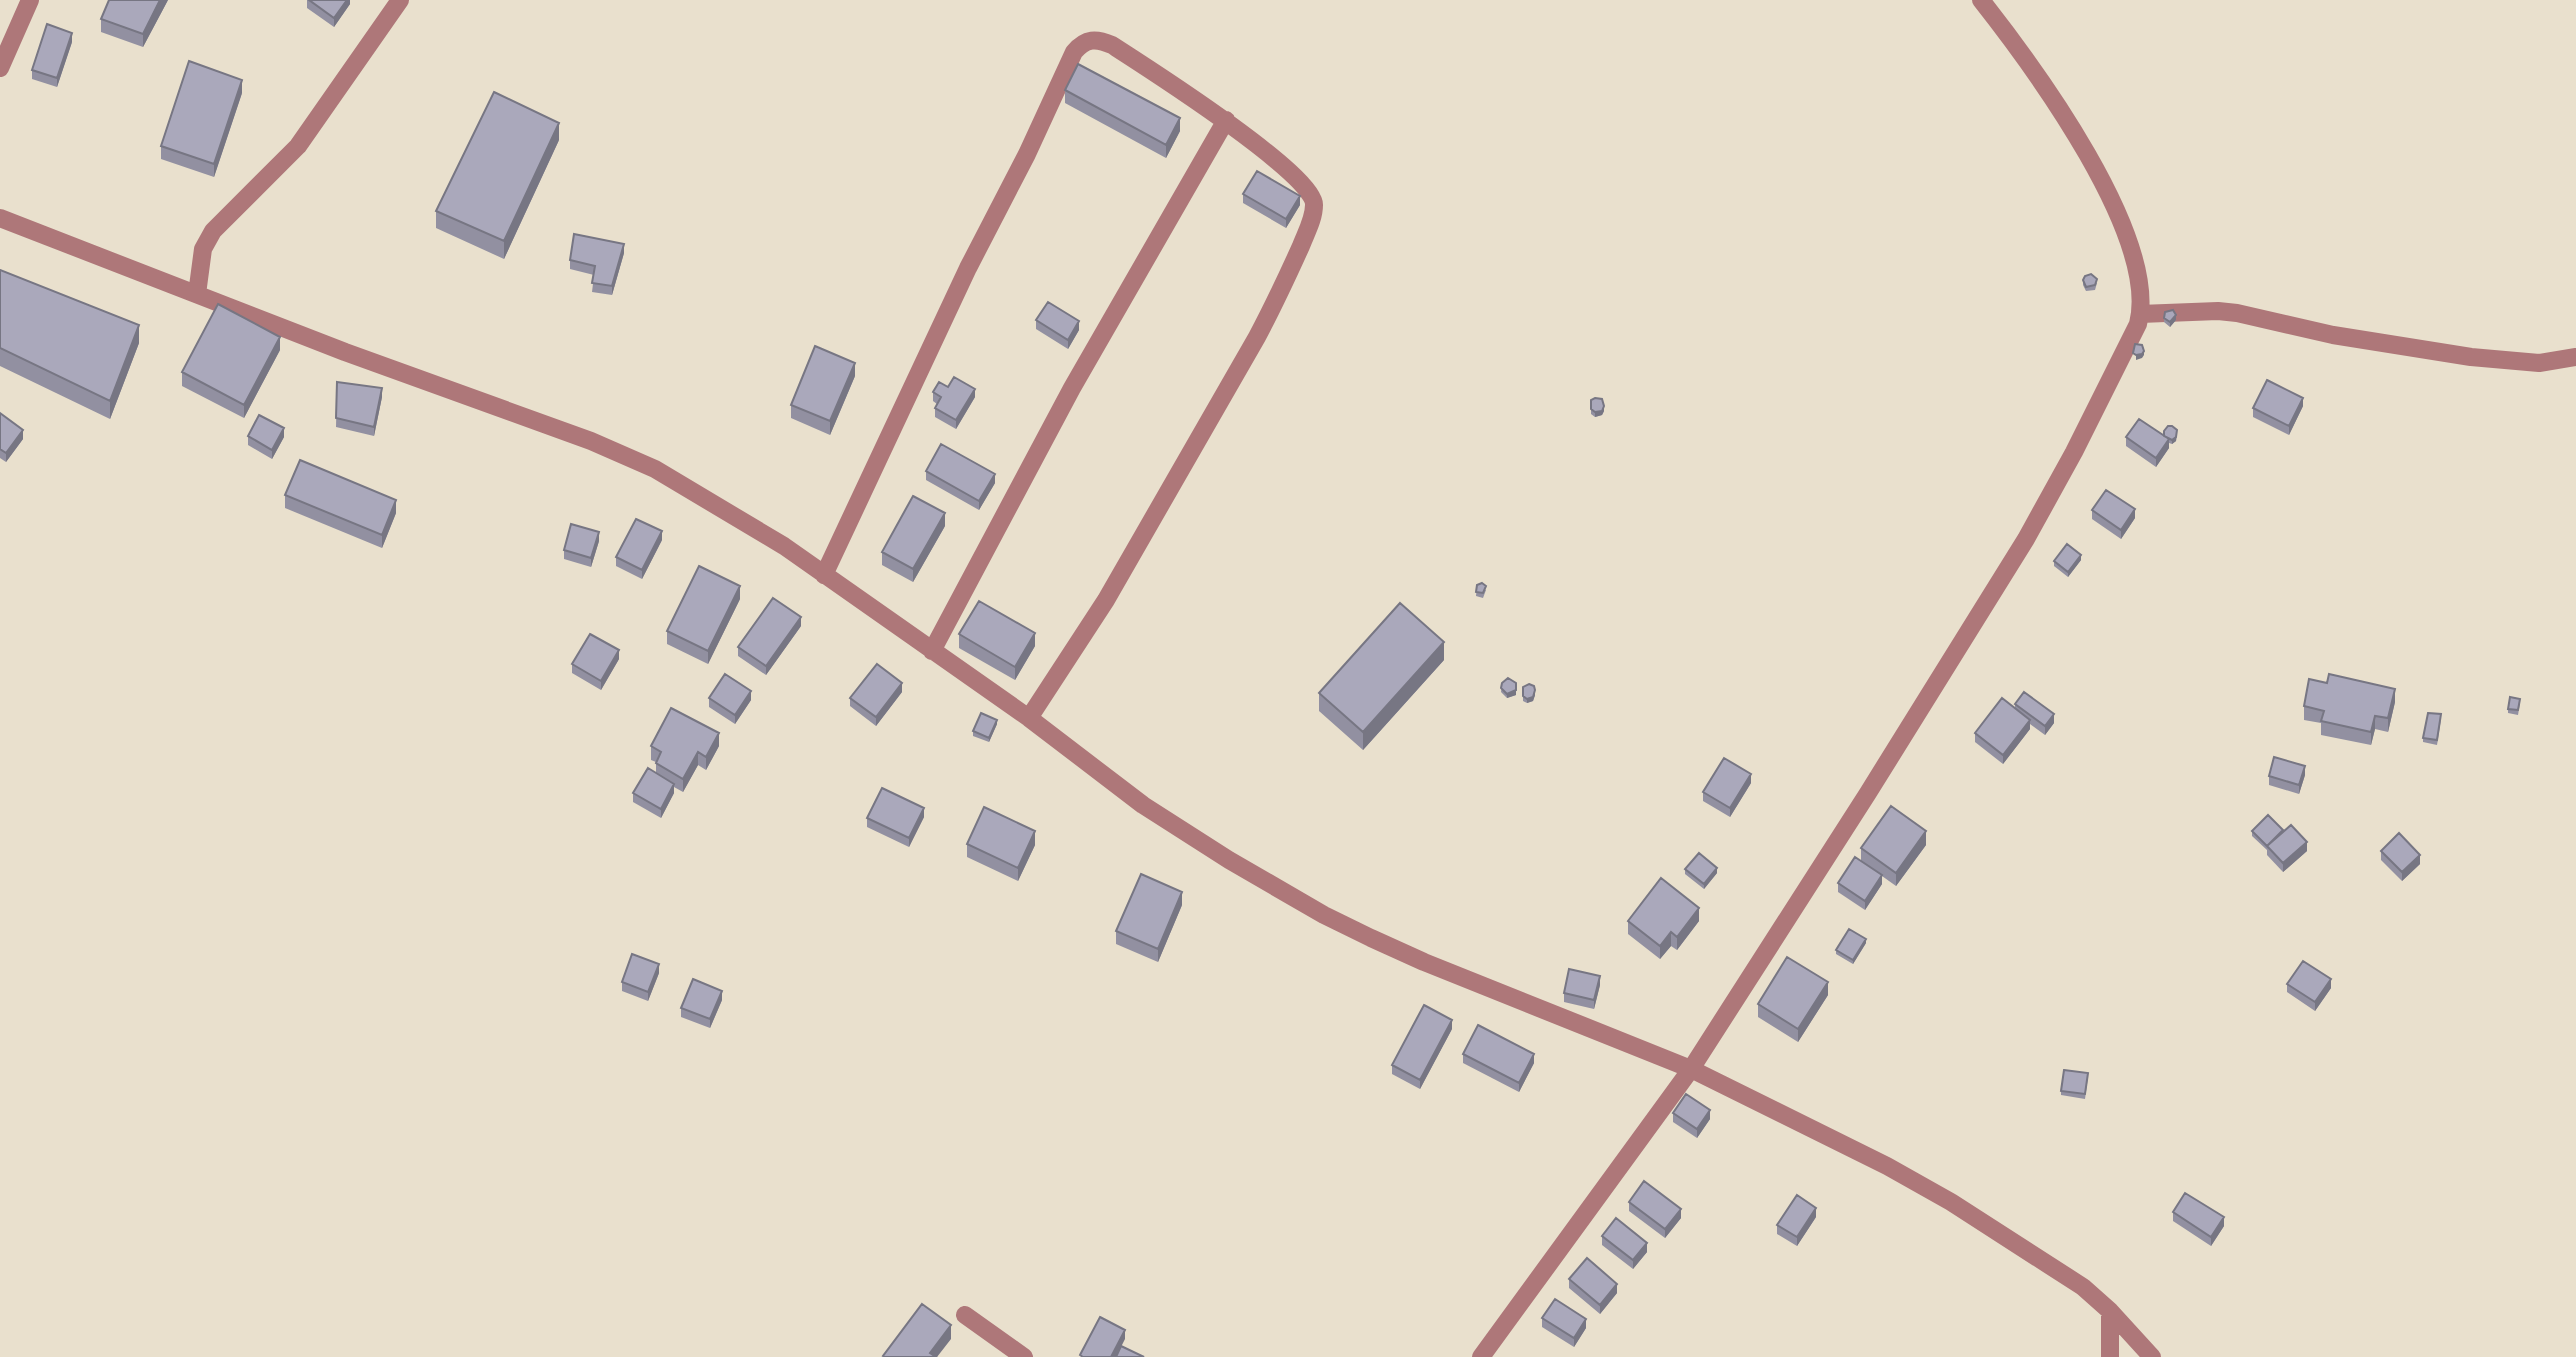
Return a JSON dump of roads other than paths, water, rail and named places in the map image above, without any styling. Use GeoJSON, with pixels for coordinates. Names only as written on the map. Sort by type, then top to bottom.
{"type":"FeatureCollection","features":[{"type":"Feature","properties":{"kind":"street"},"geometry":{"type":"LineString","coordinates":[[0,68],[4,44],[30,0]]}},
{"type":"Feature","properties":{"kind":"street"},"geometry":{"type":"LineString","coordinates":[[197,294],[204,249],[213,231],[298,146],[400,0]]}},
{"type":"Feature","properties":{"kind":"street"},"geometry":{"type":"LineString","coordinates":[[1481,1357],[1692,1069],[2026,540],[2126,352],[2140,314],[2138,281],[2130,248],[2090,160],[2051,94],[1981,0]]}},
{"type":"Feature","properties":{"kind":"street"},"geometry":{"type":"LineString","coordinates":[[824,575],[968,268],[1027,154],[1074,51],[1089,40],[1102,40],[1112,44],[1226,120],[1305,186],[1314,202],[1310,224],[1280,293],[1150,526],[1106,600],[1029,718]]}},
{"type":"Feature","properties":{"kind":"street"},"geometry":{"type":"LineString","coordinates":[[932,651],[1072,388],[1226,120]]}},
{"type":"Feature","properties":{"kind":"street"},"geometry":{"type":"LineString","coordinates":[[0,218],[345,352],[591,441],[645,465],[784,546],[1029,718],[1143,805],[1229,860],[1324,915],[1424,962],[1692,1069],[1887,1166],[1951,1202],[2083,1287],[2110,1311],[2152,1357]]}},
{"type":"Feature","properties":{"kind":"street"},"geometry":{"type":"LineString","coordinates":[[2140,314],[2218,311],[2333,335],[2471,357],[2539,363],[2576,357]]}},
{"type":"Feature","properties":{"kind":"street"},"geometry":{"type":"LineString","coordinates":[[2110,1311],[2110,1357]]}},
{"type":"Feature","properties":{"kind":"street"},"geometry":{"type":"LineString","coordinates":[[965,1315],[1024,1357]]}}]}
